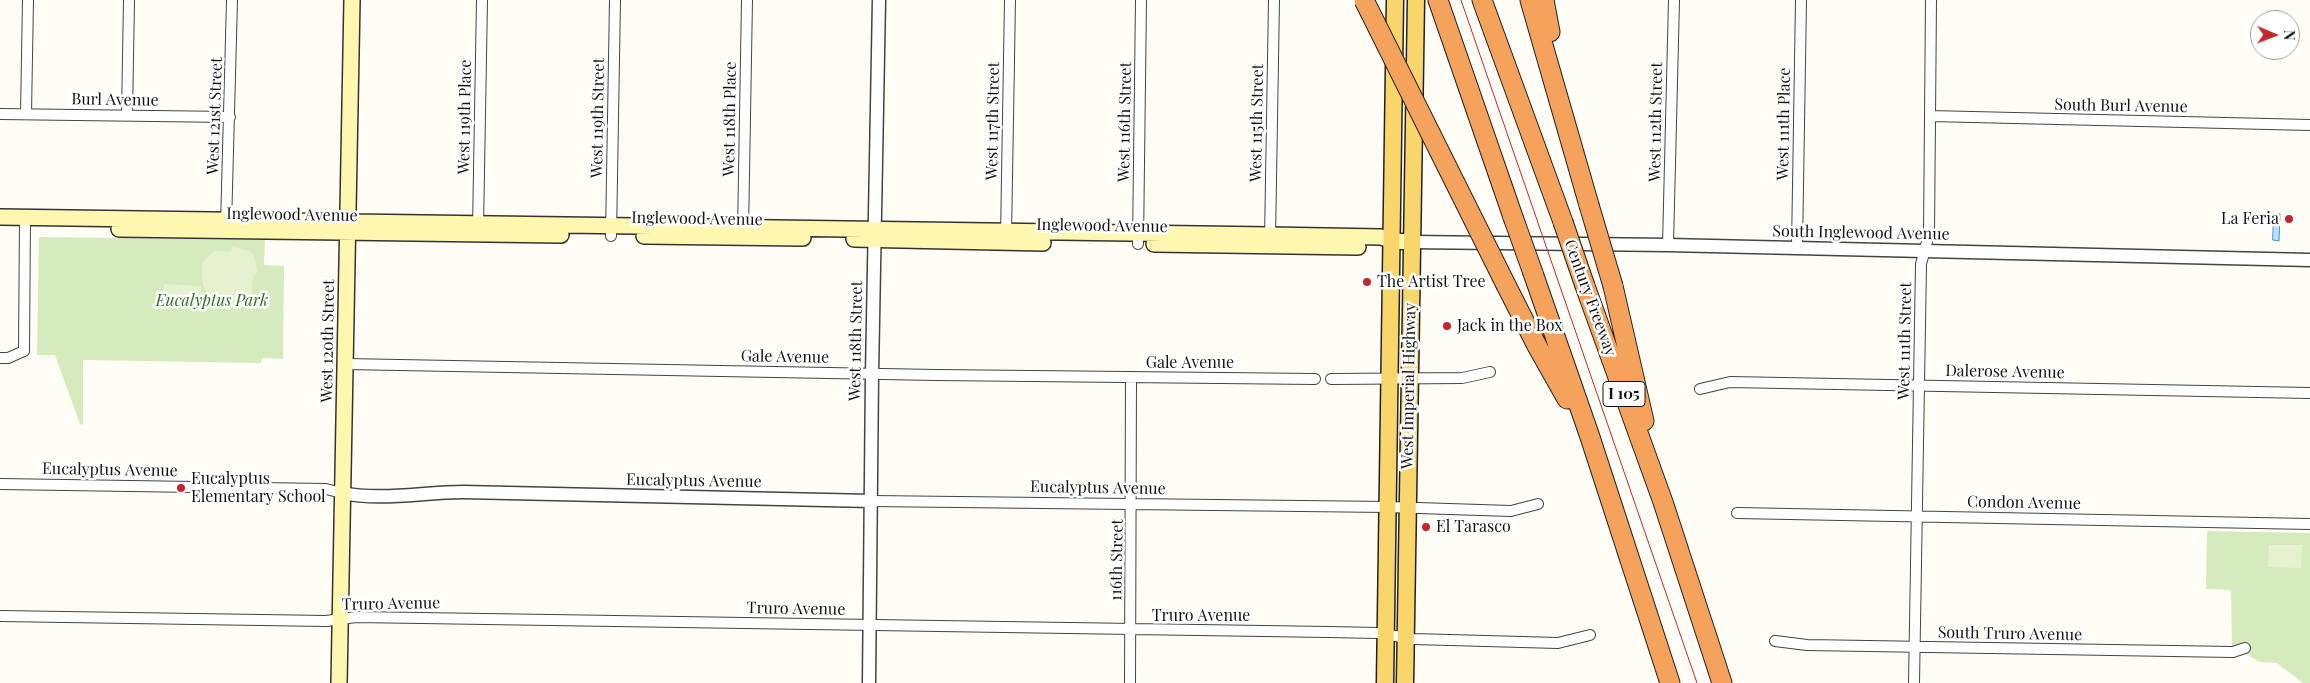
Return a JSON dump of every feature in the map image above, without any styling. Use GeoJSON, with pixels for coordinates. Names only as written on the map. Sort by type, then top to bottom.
{"type":"FeatureCollection","features":[{"type":"Feature","properties":{"kind":"highway"},"geometry":{"type":"LineString","coordinates":[[1364,0],[1536,344],[1590,437]]}},
{"type":"Feature","properties":{"kind":"highway"},"geometry":{"type":"LineString","coordinates":[[1428,0],[1441,8]]}},
{"type":"Feature","properties":{"kind":"highway","name":"Century Freeway"},"geometry":{"type":"LineString","coordinates":[[1482,0],[1662,502],[1722,683]]}},
{"type":"Feature","properties":{"kind":"highway"},"geometry":{"type":"LineString","coordinates":[[1530,0],[1612,286],[1662,502]]}},
{"type":"Feature","properties":{"kind":"highway"},"geometry":{"type":"LineString","coordinates":[[1544,0],[1568,132]]}},
{"type":"Feature","properties":{"kind":"highway","name":"I 105"},"geometry":{"type":"LineString","coordinates":[[1441,8],[1590,437],[1670,683]]}},
{"type":"Feature","properties":{"kind":"main road","name":"West 120th Street"},"geometry":{"type":"LineString","coordinates":[[339,683],[352,0]]}},
{"type":"Feature","properties":{"kind":"main road","name":"West Imperial Highway"},"geometry":{"type":"LineString","coordinates":[[1385,683],[1391,380],[1395,0]]}},
{"type":"Feature","properties":{"kind":"main road","name":"West Imperial Highway"},"geometry":{"type":"LineString","coordinates":[[1405,683],[1416,0]]}},
{"type":"Feature","properties":{"kind":"main road","name":"Inglewood Avenue"},"geometry":{"type":"LineString","coordinates":[[0,217],[25,223]]}},
{"type":"Feature","properties":{"kind":"main road","name":"Inglewood Avenue"},"geometry":{"type":"LineString","coordinates":[[0,227],[25,223],[478,228],[1270,240],[1380,247],[1392,242],[1411,242]]}},
{"type":"Feature","properties":{"kind":"street"},"geometry":{"type":"LineString","coordinates":[[26,114],[28,0]]}},
{"type":"Feature","properties":{"kind":"street"},"geometry":{"type":"LineString","coordinates":[[128,115],[129,0]]}},
{"type":"Feature","properties":{"kind":"street","name":"West 121st Street"},"geometry":{"type":"LineString","coordinates":[[226,226],[232,0]]}},
{"type":"Feature","properties":{"kind":"street","name":"West 119th Place"},"geometry":{"type":"LineString","coordinates":[[478,228],[482,0]]}},
{"type":"Feature","properties":{"kind":"street","name":"West 119th Street"},"geometry":{"type":"LineString","coordinates":[[611,231],[615,0]]}},
{"type":"Feature","properties":{"kind":"street","name":"West 118th Place"},"geometry":{"type":"LineString","coordinates":[[743,232],[747,0]]}},
{"type":"Feature","properties":{"kind":"street","name":"West 118th Street"},"geometry":{"type":"LineString","coordinates":[[869,683],[874,235],[880,0]]}},
{"type":"Feature","properties":{"kind":"street","name":"West 117th Street"},"geometry":{"type":"LineString","coordinates":[[1006,237],[1010,0]]}},
{"type":"Feature","properties":{"kind":"street","name":"West 116th Street"},"geometry":{"type":"LineString","coordinates":[[1138,239],[1141,0]]}},
{"type":"Feature","properties":{"kind":"street","name":"West 115th Street"},"geometry":{"type":"LineString","coordinates":[[1270,240],[1274,0]]}},
{"type":"Feature","properties":{"kind":"street","name":"West 112th Street"},"geometry":{"type":"LineString","coordinates":[[1668,245],[1674,0]]}},
{"type":"Feature","properties":{"kind":"street","name":"West 111th Place"},"geometry":{"type":"LineString","coordinates":[[1797,248],[1801,0]]}},
{"type":"Feature","properties":{"kind":"street","name":"West 111th Street"},"geometry":{"type":"LineString","coordinates":[[1914,683],[1921,264],[1929,234],[1931,0]]}},
{"type":"Feature","properties":{"kind":"street","name":"Burl Avenue"},"geometry":{"type":"LineString","coordinates":[[0,114],[230,117]]}},
{"type":"Feature","properties":{"kind":"street","name":"South Burl Avenue"},"geometry":{"type":"LineString","coordinates":[[1930,116],[2310,124]]}},
{"type":"Feature","properties":{"kind":"street"},"geometry":{"type":"LineString","coordinates":[[0,358],[8,358],[24,350],[25,223]]}},
{"type":"Feature","properties":{"kind":"street","name":"South Inglewood Avenue"},"geometry":{"type":"LineString","coordinates":[[1411,242],[1668,245],[2310,260]]}},
{"type":"Feature","properties":{"kind":"street","name":"Gale Avenue"},"geometry":{"type":"LineString","coordinates":[[344,364],[1131,378],[1315,378]]}},
{"type":"Feature","properties":{"kind":"street"},"geometry":{"type":"LineString","coordinates":[[1330,379],[1462,378],[1490,372]]}},
{"type":"Feature","properties":{"kind":"street","name":"116th Street"},"geometry":{"type":"LineString","coordinates":[[1130,683],[1132,505],[1129,496],[1131,378]]}},
{"type":"Feature","properties":{"kind":"street","name":"Dalerose Avenue"},"geometry":{"type":"LineString","coordinates":[[1700,388],[1730,382],[2310,393]]}},
{"type":"Feature","properties":{"kind":"street","name":"Eucalyptus Avenue"},"geometry":{"type":"LineString","coordinates":[[0,484],[326,489],[355,496],[414,496],[437,492],[463,492],[871,501],[1387,507]]}},
{"type":"Feature","properties":{"kind":"street"},"geometry":{"type":"LineString","coordinates":[[1387,507],[1510,511],[1538,504]]}},
{"type":"Feature","properties":{"kind":"street","name":"Condon Avenue"},"geometry":{"type":"LineString","coordinates":[[1737,513],[2310,524]]}},
{"type":"Feature","properties":{"kind":"street","name":"Truro Avenue"},"geometry":{"type":"LineString","coordinates":[[0,616],[326,620],[356,617],[1362,632],[1406,639],[1558,642],[1590,635]]}},
{"type":"Feature","properties":{"kind":"street","name":"South Truro Avenue"},"geometry":{"type":"LineString","coordinates":[[1775,641],[1807,645],[2233,652],[2245,648]]}},
{"type":"Feature","properties":{"kind":"green space","name":"Eucalyptus Park"},"geometry":{"type":"Polygon","coordinates":[[[39,237],[265,240],[264,265],[284,266],[283,359],[262,358],[261,363],[83,360],[83,425],[80,424],[55,355],[37,355],[39,237]]]}},
{"type":"Feature","properties":{"kind":"green space"},"geometry":{"type":"Polygon","coordinates":[[[233,247],[250,251],[255,258],[257,273],[253,277],[252,292],[241,304],[214,299],[205,290],[203,283],[202,263],[214,251],[230,252],[233,247]]]}},
{"type":"Feature","properties":{"kind":"green space"},"geometry":{"type":"Polygon","coordinates":[[[164,284],[201,286],[201,308],[164,308],[164,284]]]}},
{"type":"Feature","properties":{"kind":"green space"},"geometry":{"type":"Polygon","coordinates":[[[2207,531],[2310,533],[2310,683],[2303,683],[2277,663],[2260,662],[2232,646],[2231,590],[2206,589],[2207,531]]]}},
{"type":"Feature","properties":{"kind":"green space"},"geometry":{"type":"Polygon","coordinates":[[[2269,545],[2302,545],[2301,568],[2268,567],[2269,545]]]}},
{"type":"Feature","properties":{"kind":"water"},"geometry":{"type":"Polygon","coordinates":[[[2274,214],[2280,214],[2279,241],[2273,240],[2274,214]]]}},
{"type":"Feature","properties":{"kind":"tram line"},"geometry":{"type":"LineString","coordinates":[[1461,0],[1697,683]]}},
{"type":"Feature","properties":{"kind":"place","name":"La Feria"},"geometry":{"type":"Point","coordinates":[2289,219]}},
{"type":"Feature","properties":{"kind":"place","name":"The Artist Tree"},"geometry":{"type":"Point","coordinates":[1367,282]}},
{"type":"Feature","properties":{"kind":"place","name":"Jack in the Box"},"geometry":{"type":"Point","coordinates":[1447,326]}},
{"type":"Feature","properties":{"kind":"place","name":"Eucalyptus Elementary School"},"geometry":{"type":"Point","coordinates":[181,488]}},
{"type":"Feature","properties":{"kind":"place","name":"El Tarasco"},"geometry":{"type":"Point","coordinates":[1426,527]}}]}
